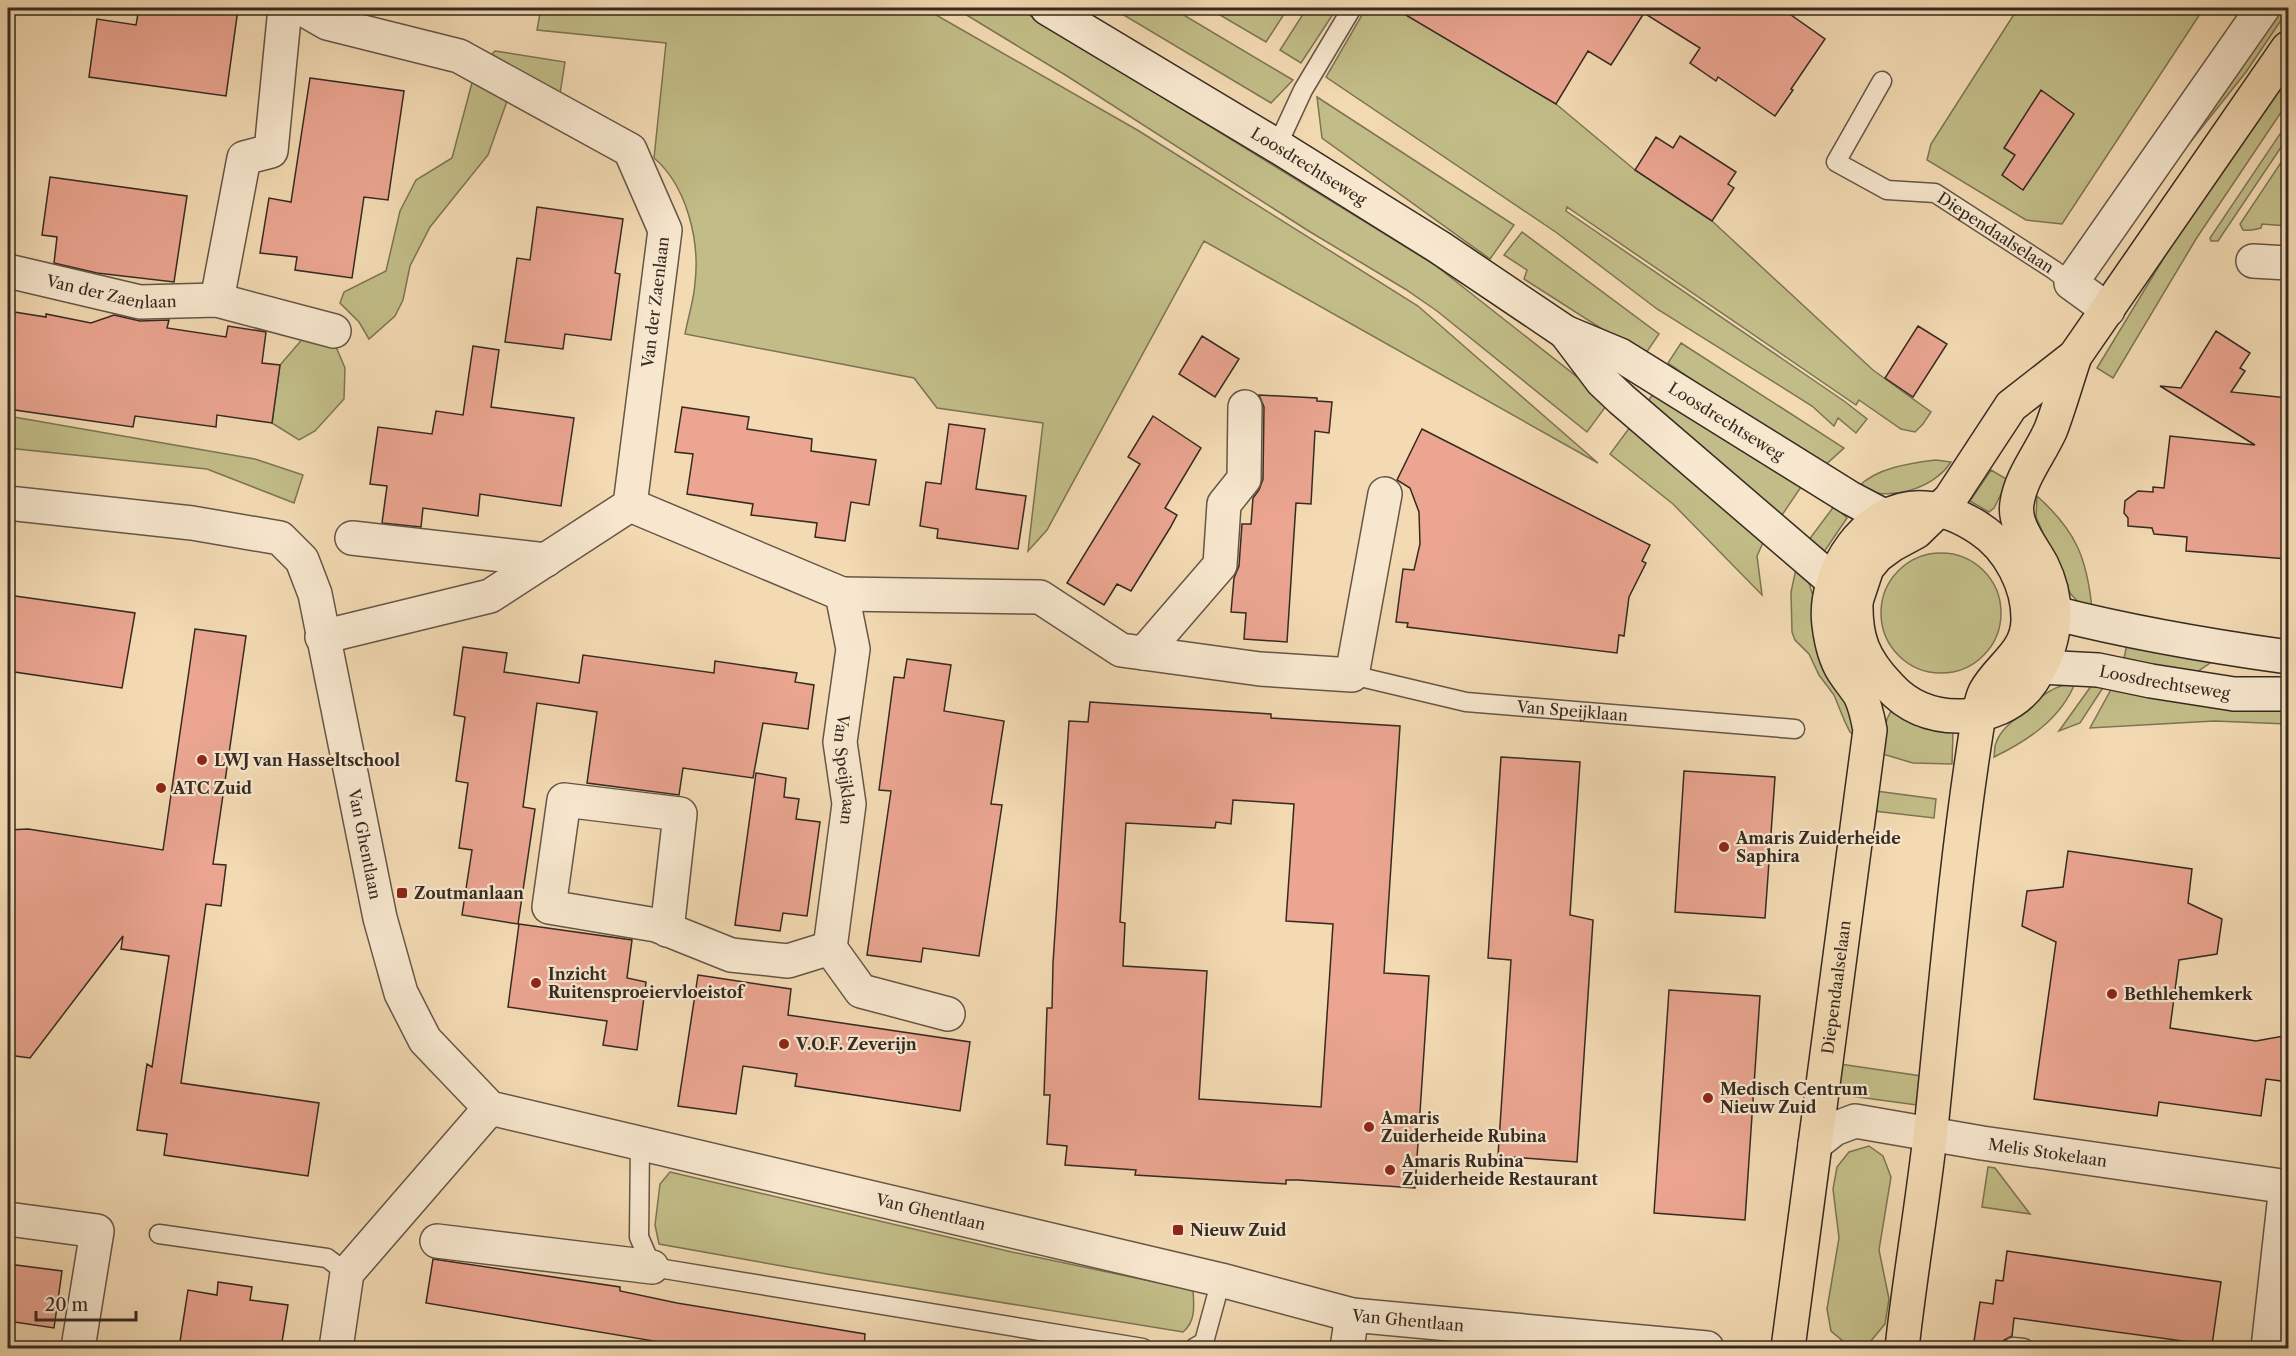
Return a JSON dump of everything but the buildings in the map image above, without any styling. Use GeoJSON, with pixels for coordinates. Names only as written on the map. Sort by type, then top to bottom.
{"type":"FeatureCollection","features":[{"type":"Feature","properties":{"kind":"main road"},"geometry":{"type":"LineString","coordinates":[[1844,591],[1877,556],[1916,531],[1958,489],[2011,406],[2075,356],[2289,48]]}},
{"type":"Feature","properties":{"kind":"main road"},"geometry":{"type":"LineString","coordinates":[[1899,1346],[1930,1132],[1967,795],[1979,716],[1985,692],[2012,661],[2026,636],[2028,621],[2040,610],[2050,590],[2043,567],[2018,522],[2016,506],[2019,492],[2051,429],[2075,356]]}},
{"type":"Feature","properties":{"kind":"main road"},"geometry":{"type":"LineString","coordinates":[[1907,509],[1938,510],[1962,518],[1983,531],[2008,557],[2054,633],[2040,667],[2020,695],[1999,708],[1979,716],[1947,716],[1925,711],[1899,696],[1876,673],[1862,648],[1844,591],[1844,557],[1857,539],[1886,517],[1907,509]]}},
{"type":"Feature","properties":{"kind":"main road","name":"Diependaalselaan"},"geometry":{"type":"LineString","coordinates":[[1788,1348],[1870,730],[1861,697],[1841,668],[1833,650],[1828,622],[1844,591]]}},
{"type":"Feature","properties":{"kind":"street"},"geometry":{"type":"LineString","coordinates":[[217,300],[244,158],[271,151],[285,8]]}},
{"type":"Feature","properties":{"kind":"street","name":"Van der Zaenlaan"},"geometry":{"type":"LineString","coordinates":[[301,8],[327,23],[459,56],[630,150],[665,231],[630,505]]}},
{"type":"Feature","properties":{"kind":"street","name":"Loosdrechtseweg"},"geometry":{"type":"LineString","coordinates":[[1047,8],[1277,146],[1439,247],[1565,332],[1620,355],[1850,498],[1886,517]]}},
{"type":"Feature","properties":{"kind":"street","name":"Diependaalselaan"},"geometry":{"type":"LineString","coordinates":[[2108,310],[2071,283],[2263,8]]}},
{"type":"Feature","properties":{"kind":"street"},"geometry":{"type":"LineString","coordinates":[[2253,261],[2289,263]]}},
{"type":"Feature","properties":{"kind":"street","name":"Van der Zaenlaan"},"geometry":{"type":"LineString","coordinates":[[8,272],[140,302],[217,300],[334,331]]}},
{"type":"Feature","properties":{"kind":"street","name":"Loosdrechtseweg"},"geometry":{"type":"LineString","coordinates":[[1565,332],[1602,381],[1621,399],[1844,591]]}},
{"type":"Feature","properties":{"kind":"street"},"geometry":{"type":"LineString","coordinates":[[1144,653],[1220,566],[1224,504],[1244,478],[1245,407]]}},
{"type":"Feature","properties":{"kind":"street"},"geometry":{"type":"LineString","coordinates":[[1352,675],[1385,494]]}},
{"type":"Feature","properties":{"kind":"street","name":"Van Ghentlaan"},"geometry":{"type":"LineString","coordinates":[[8,503],[192,523],[280,538],[302,560],[315,594],[380,918],[401,993],[425,1040],[490,1108],[1221,1280],[1352,1315],[1707,1348]]}},
{"type":"Feature","properties":{"kind":"street"},"geometry":{"type":"LineString","coordinates":[[322,637],[490,596],[630,505]]}},
{"type":"Feature","properties":{"kind":"street","name":"Van Speijklaan"},"geometry":{"type":"LineString","coordinates":[[630,505],[842,594],[1040,597],[1121,650],[1260,669],[1352,675]]}},
{"type":"Feature","properties":{"kind":"street"},"geometry":{"type":"LineString","coordinates":[[352,538],[546,560]]}},
{"type":"Feature","properties":{"kind":"street","name":"Van Speijklaan"},"geometry":{"type":"LineString","coordinates":[[831,948],[849,804],[840,742],[853,649],[842,594]]}},
{"type":"Feature","properties":{"kind":"street"},"geometry":{"type":"LineString","coordinates":[[2040,610],[2134,632],[2289,657]]}},
{"type":"Feature","properties":{"kind":"street","name":"Loosdrechtseweg"},"geometry":{"type":"LineString","coordinates":[[2040,667],[2098,670],[2234,694],[2289,694]]}},
{"type":"Feature","properties":{"kind":"street"},"geometry":{"type":"LineString","coordinates":[[667,930],[680,814],[564,800],[549,907],[656,925],[667,930],[731,955],[788,961],[831,948],[861,991],[948,1014]]}},
{"type":"Feature","properties":{"kind":"street"},"geometry":{"type":"LineString","coordinates":[[336,1348],[347,1273],[490,1108]]}},
{"type":"Feature","properties":{"kind":"street","name":"Melis Stokelaan"},"geometry":{"type":"LineString","coordinates":[[1815,1144],[1834,1129],[1855,1121],[1930,1132],[1982,1143],[2287,1186]]}},
{"type":"Feature","properties":{"kind":"street"},"geometry":{"type":"LineString","coordinates":[[2268,1348],[2287,1186]]}},
{"type":"Feature","properties":{"kind":"street"},"geometry":{"type":"LineString","coordinates":[[8,1219],[97,1231],[78,1348]]}},
{"type":"Feature","properties":{"kind":"street"},"geometry":{"type":"LineString","coordinates":[[437,1241],[652,1267]]}},
{"type":"Feature","properties":{"kind":"street"},"geometry":{"type":"LineString","coordinates":[[1347,1348],[1352,1315]]}},
{"type":"Feature","properties":{"kind":"lane"},"geometry":{"type":"LineString","coordinates":[[1277,146],[1306,85],[1352,8]]}},
{"type":"Feature","properties":{"kind":"lane","name":"Diependaalselaan"},"geometry":{"type":"LineString","coordinates":[[1882,81],[1836,162],[1887,190],[1935,193],[2071,283]]}},
{"type":"Feature","properties":{"kind":"lane","name":"Van Speijklaan"},"geometry":{"type":"LineString","coordinates":[[1352,675],[1466,702],[1795,729]]}},
{"type":"Feature","properties":{"kind":"lane"},"geometry":{"type":"LineString","coordinates":[[640,1143],[639,1237],[652,1267],[1143,1348]]}},
{"type":"Feature","properties":{"kind":"lane"},"geometry":{"type":"LineString","coordinates":[[159,1234],[327,1258],[347,1273]]}},
{"type":"Feature","properties":{"kind":"lane"},"geometry":{"type":"LineString","coordinates":[[1194,1348],[1204,1342],[1221,1280]]}},
{"type":"Feature","properties":{"kind":"shaded area"},"geometry":{"type":"Polygon","coordinates":[[[541,8],[924,8],[1139,131],[1418,306],[1598,463],[1204,241],[1047,530],[1028,551],[1043,423],[937,408],[914,378],[685,334],[695,283],[693,232],[689,215],[675,183],[654,158],[666,43],[537,30],[541,8]]]}},
{"type":"Feature","properties":{"kind":"shaded area"},"geometry":{"type":"Polygon","coordinates":[[[955,8],[1018,8],[1435,265],[1609,402],[1587,432],[1437,311],[1405,289],[1307,230],[1067,76],[955,8]]]}},
{"type":"Feature","properties":{"kind":"shaded area"},"geometry":{"type":"Polygon","coordinates":[[[1112,8],[1172,8],[1293,80],[1271,103],[1112,8]]]}},
{"type":"Feature","properties":{"kind":"shaded area"},"geometry":{"type":"Polygon","coordinates":[[[1208,8],[1288,8],[1266,42],[1208,8]]]}},
{"type":"Feature","properties":{"kind":"shaded area"},"geometry":{"type":"Polygon","coordinates":[[[1307,8],[1337,8],[1301,63],[1280,50],[1307,8]]]}},
{"type":"Feature","properties":{"kind":"shaded area"},"geometry":{"type":"Polygon","coordinates":[[[1366,8],[1395,8],[1556,104],[1635,170],[1712,221],[1873,370],[1931,412],[1923,424],[1915,432],[1901,429],[1859,400],[1856,405],[1567,207],[1566,211],[1867,419],[1856,433],[1838,418],[1834,426],[1812,406],[1657,309],[1557,233],[1326,77],[1366,8]]]}},
{"type":"Feature","properties":{"kind":"shaded area"},"geometry":{"type":"Polygon","coordinates":[[[2018,8],[2204,8],[2062,224],[2026,220],[1927,160],[1931,144],[2018,8]]]}},
{"type":"Feature","properties":{"kind":"shaded area"},"geometry":{"type":"Polygon","coordinates":[[[2274,8],[2288,8],[2288,10],[2246,72],[2180,155],[2149,201],[2113,246],[2274,8]]]}},
{"type":"Feature","properties":{"kind":"shaded area"},"geometry":{"type":"Polygon","coordinates":[[[495,51],[565,62],[559,100],[487,59],[495,51]]]}},
{"type":"Feature","properties":{"kind":"shaded area"},"geometry":{"type":"Polygon","coordinates":[[[2288,75],[2288,102],[2196,239],[2113,378],[2097,368],[2176,238],[2288,75]]]}},
{"type":"Feature","properties":{"kind":"shaded area"},"geometry":{"type":"Polygon","coordinates":[[[473,79],[512,87],[488,155],[430,227],[410,266],[403,300],[395,316],[369,339],[359,322],[340,303],[344,292],[386,271],[400,211],[416,180],[452,158],[473,79]]]}},
{"type":"Feature","properties":{"kind":"shaded area"},"geometry":{"type":"Polygon","coordinates":[[[1317,97],[1514,225],[1490,259],[1322,138],[1317,97]]]}},
{"type":"Feature","properties":{"kind":"shaded area"},"geometry":{"type":"Polygon","coordinates":[[[2288,122],[2288,137],[2218,241],[2211,241],[2210,238],[2288,122]]]}},
{"type":"Feature","properties":{"kind":"shaded area"},"geometry":{"type":"Polygon","coordinates":[[[2288,152],[2288,226],[2262,224],[2261,228],[2243,230],[2240,224],[2288,152]]]}},
{"type":"Feature","properties":{"kind":"shaded area"},"geometry":{"type":"Polygon","coordinates":[[[1522,232],[1659,334],[1644,356],[1524,279],[1527,270],[1504,255],[1522,232]]]}},
{"type":"Feature","properties":{"kind":"shaded area"},"geometry":{"type":"Polygon","coordinates":[[[305,336],[333,340],[345,368],[344,399],[315,431],[299,440],[272,423],[280,365],[305,336]]]}},
{"type":"Feature","properties":{"kind":"shaded area"},"geometry":{"type":"Polygon","coordinates":[[[1681,343],[1844,448],[1822,468],[1668,363],[1681,343]]]}},
{"type":"Feature","properties":{"kind":"shaded area"},"geometry":{"type":"Polygon","coordinates":[[[1658,387],[1803,484],[1780,518],[1643,408],[1658,387]]]}},
{"type":"Feature","properties":{"kind":"shaded area"},"geometry":{"type":"Polygon","coordinates":[[[8,416],[255,459],[303,475],[294,503],[207,469],[8,448],[8,416]]]}},
{"type":"Feature","properties":{"kind":"shaded area"},"geometry":{"type":"Polygon","coordinates":[[[1630,427],[1766,536],[1757,556],[1762,595],[1673,504],[1610,454],[1630,427]]]}},
{"type":"Feature","properties":{"kind":"shaded area"},"geometry":{"type":"Polygon","coordinates":[[[1936,460],[1951,462],[1933,480],[1909,491],[1882,494],[1858,487],[1874,475],[1884,471],[1936,460]]]}},
{"type":"Feature","properties":{"kind":"shaded area"},"geometry":{"type":"Polygon","coordinates":[[[1991,470],[2008,480],[1994,508],[1989,512],[1970,501],[1991,470]]]}},
{"type":"Feature","properties":{"kind":"shaded area"},"geometry":{"type":"Polygon","coordinates":[[[2037,496],[2061,521],[2077,546],[2087,575],[2092,609],[2079,603],[2070,593],[2036,517],[2037,496]]]}},
{"type":"Feature","properties":{"kind":"shaded area"},"geometry":{"type":"Polygon","coordinates":[[[1835,505],[1847,518],[1824,552],[1808,541],[1835,505]]]}},
{"type":"Feature","properties":{"kind":"shaded area"},"geometry":{"type":"Polygon","coordinates":[[[1941,553],[1964,558],[1983,571],[1996,590],[2001,613],[1996,636],[1983,655],[1964,668],[1941,673],[1918,668],[1899,655],[1886,636],[1881,613],[1886,590],[1899,571],[1918,558],[1941,553]]]}},
{"type":"Feature","properties":{"kind":"shaded area"},"geometry":{"type":"Polygon","coordinates":[[[1801,568],[1809,583],[1852,717],[1855,736],[1850,732],[1834,695],[1819,675],[1809,654],[1795,640],[1792,632],[1791,592],[1796,569],[1801,568]]]}},
{"type":"Feature","properties":{"kind":"shaded area"},"geometry":{"type":"Polygon","coordinates":[[[2127,644],[2210,660],[2210,663],[2197,672],[2123,663],[2127,644]]]}},
{"type":"Feature","properties":{"kind":"shaded area"},"geometry":{"type":"Polygon","coordinates":[[[2094,682],[2104,686],[2080,723],[2059,731],[2094,682]]]}},
{"type":"Feature","properties":{"kind":"shaded area"},"geometry":{"type":"Polygon","coordinates":[[[2075,683],[2069,696],[2052,718],[2019,744],[1994,757],[1998,739],[2009,724],[2051,690],[2075,683]]]}},
{"type":"Feature","properties":{"kind":"shaded area"},"geometry":{"type":"Polygon","coordinates":[[[2114,684],[2288,703],[2288,724],[2214,721],[2090,728],[2114,684]]]}},
{"type":"Feature","properties":{"kind":"shaded area"},"geometry":{"type":"Polygon","coordinates":[[[1891,711],[1912,722],[1953,731],[1952,764],[1913,763],[1879,753],[1891,711]]]}},
{"type":"Feature","properties":{"kind":"shaded area"},"geometry":{"type":"Polygon","coordinates":[[[1876,791],[1936,799],[1934,818],[1874,811],[1876,791]]]}},
{"type":"Feature","properties":{"kind":"shaded area"},"geometry":{"type":"Polygon","coordinates":[[[1840,1064],[1928,1077],[1924,1106],[1836,1094],[1840,1064]]]}},
{"type":"Feature","properties":{"kind":"shaded area"},"geometry":{"type":"Polygon","coordinates":[[[1869,1146],[1883,1156],[1891,1177],[1879,1250],[1889,1299],[1885,1324],[1870,1342],[1850,1347],[1831,1331],[1827,1309],[1839,1238],[1833,1189],[1837,1167],[1849,1152],[1869,1146]]]}},
{"type":"Feature","properties":{"kind":"shaded area"},"geometry":{"type":"Polygon","coordinates":[[[1988,1167],[1995,1168],[2030,1214],[1982,1207],[1988,1167]]]}},
{"type":"Feature","properties":{"kind":"shaded area"},"geometry":{"type":"Polygon","coordinates":[[[670,1172],[1012,1252],[1193,1290],[1192,1318],[1183,1332],[659,1244],[655,1225],[660,1184],[670,1172]]]}},
{"type":"Feature","properties":{"kind":"place","name":"LWJ van Hasseltschool"},"geometry":{"type":"Point","coordinates":[202,760]}},
{"type":"Feature","properties":{"kind":"place","name":"ATC Zuid"},"geometry":{"type":"Point","coordinates":[161,788]}},
{"type":"Feature","properties":{"kind":"place","name":"Amaris Zuiderheide Saphira"},"geometry":{"type":"Point","coordinates":[1724,847]}},
{"type":"Feature","properties":{"kind":"place","name":"Zoutmanlaan"},"geometry":{"type":"Point","coordinates":[402,893]}},
{"type":"Feature","properties":{"kind":"place","name":"Inzicht Ruitensproeiervloeistof"},"geometry":{"type":"Point","coordinates":[536,983]}},
{"type":"Feature","properties":{"kind":"place","name":"Bethlehemkerk"},"geometry":{"type":"Point","coordinates":[2112,994]}},
{"type":"Feature","properties":{"kind":"place","name":"V.O.F. Zeverijn"},"geometry":{"type":"Point","coordinates":[784,1044]}},
{"type":"Feature","properties":{"kind":"place","name":"Medisch Centrum Nieuw Zuid"},"geometry":{"type":"Point","coordinates":[1708,1098]}},
{"type":"Feature","properties":{"kind":"place","name":"Amaris Zuiderheide Rubina"},"geometry":{"type":"Point","coordinates":[1369,1127]}},
{"type":"Feature","properties":{"kind":"place","name":"Amaris Rubina Zuiderheide Restaurant"},"geometry":{"type":"Point","coordinates":[1390,1170]}},
{"type":"Feature","properties":{"kind":"place","name":"Nieuw Zuid"},"geometry":{"type":"Point","coordinates":[1178,1230]}}]}
